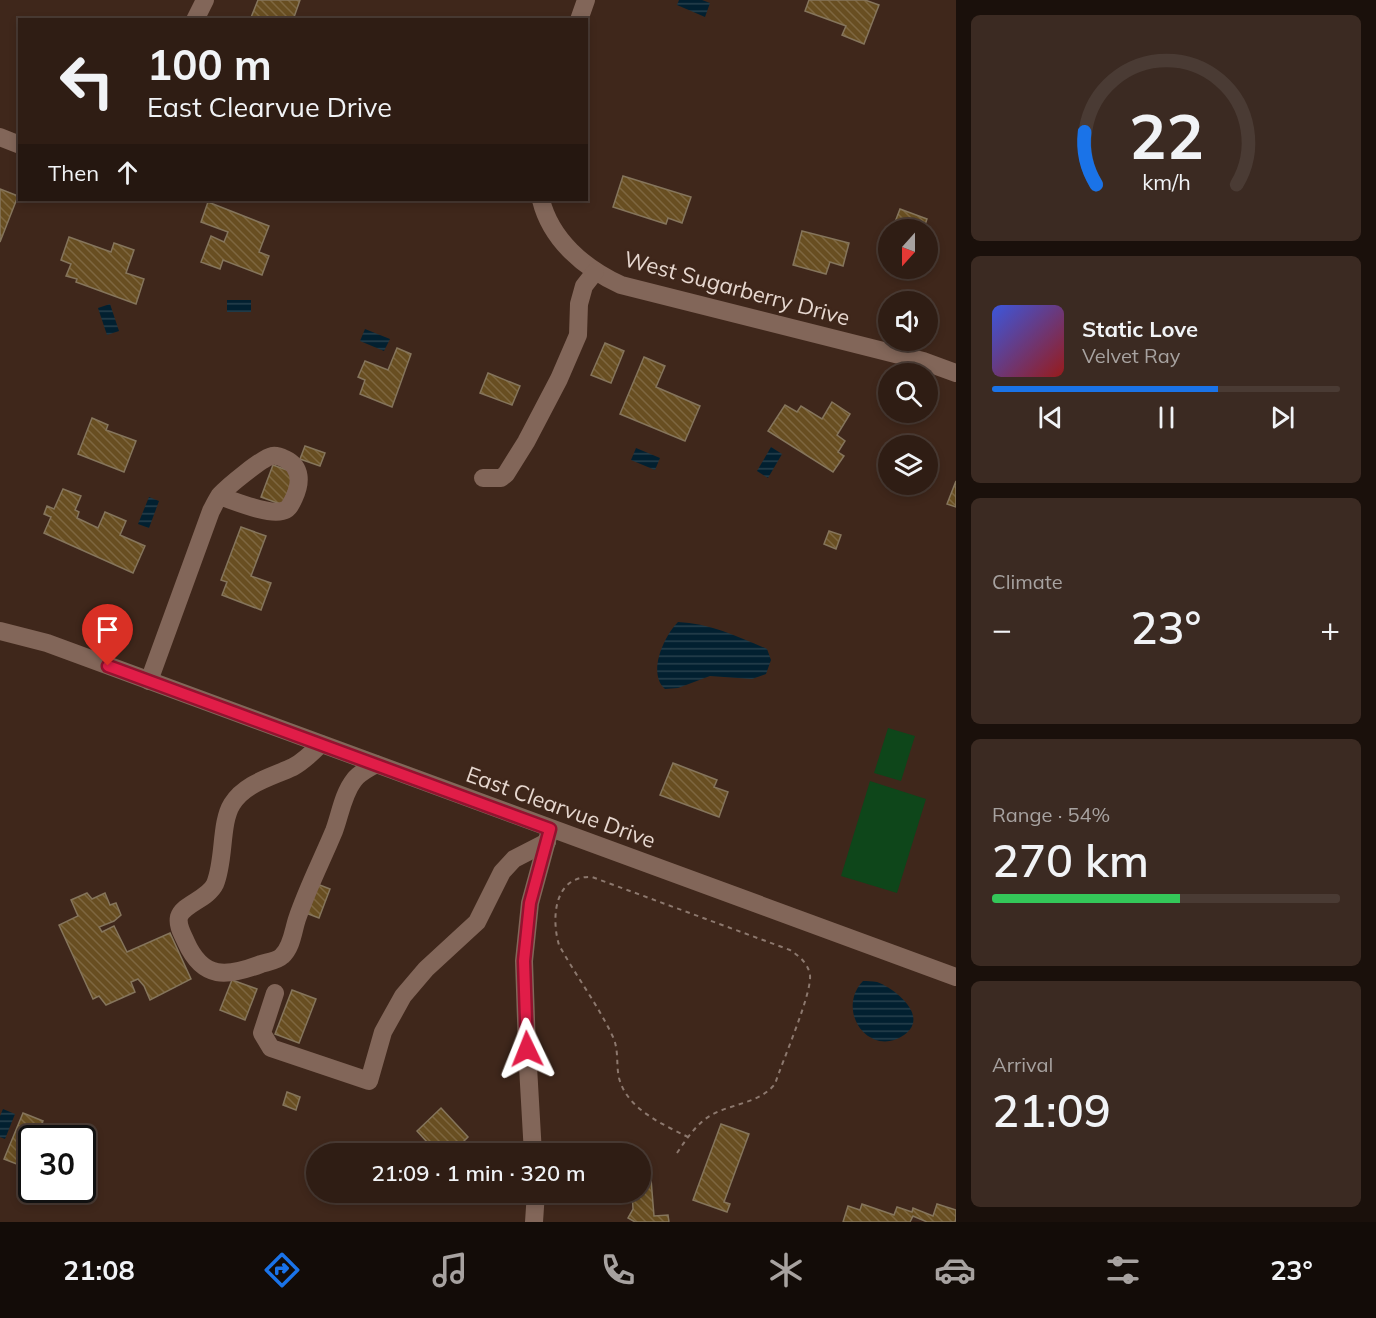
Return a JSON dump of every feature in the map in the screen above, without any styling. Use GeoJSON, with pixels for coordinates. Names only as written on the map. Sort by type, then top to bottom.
{"type":"FeatureCollection","features":[{"type":"Feature","properties":{"kind":"street"},"geometry":{"type":"LineString","coordinates":[[196,18],[205,0]]}},
{"type":"Feature","properties":{"kind":"street"},"geometry":{"type":"LineString","coordinates":[[580,18],[586,0]]}},
{"type":"Feature","properties":{"kind":"street"},"geometry":{"type":"LineString","coordinates":[[0,137],[18,144]]}},
{"type":"Feature","properties":{"kind":"street","name":"West Sugarberry Drive"},"geometry":{"type":"LineString","coordinates":[[541,201],[556,233],[578,259],[595,272],[621,285],[923,361],[956,373]]}},
{"type":"Feature","properties":{"kind":"street"},"geometry":{"type":"LineString","coordinates":[[483,478],[501,478],[506,474],[526,442],[559,380],[578,335],[579,304],[584,286],[595,272]]}},
{"type":"Feature","properties":{"kind":"street"},"geometry":{"type":"LineString","coordinates":[[149,681],[211,511],[219,496]]}},
{"type":"Feature","properties":{"kind":"street","name":"East Clearvue Drive"},"geometry":{"type":"LineString","coordinates":[[0,631],[36,639],[376,764],[548,836],[956,977]]}},
{"type":"Feature","properties":{"kind":"street"},"geometry":{"type":"LineString","coordinates":[[321,744],[294,766],[269,776],[249,788],[231,805],[220,867],[214,885],[207,895],[179,916],[179,925],[189,950],[205,969],[227,974],[244,971],[280,958],[289,948],[297,918],[349,789],[355,779],[376,764]]}},
{"type":"Feature","properties":{"kind":"street"},"geometry":{"type":"LineString","coordinates":[[275,993],[262,1032],[271,1048],[369,1081],[383,1032],[403,996],[426,969],[477,922],[502,872],[514,859],[548,836]]}},
{"type":"Feature","properties":{"kind":"street"},"geometry":{"type":"LineString","coordinates":[[532,1143],[524,961],[530,903],[548,836]]}},
{"type":"Feature","properties":{"kind":"street"},"geometry":{"type":"LineString","coordinates":[[534,1222],[535,1203]]}},
{"type":"Feature","properties":{"kind":"path"},"geometry":{"type":"LineString","coordinates":[[677,1153],[704,1120],[768,1093],[775,1084],[808,991],[810,974],[807,965],[801,957],[790,950],[592,877],[579,879],[565,888],[556,905],[554,928],[559,945],[614,1039],[619,1077],[630,1100],[645,1113],[688,1137]]}},
{"type":"Feature","properties":{"kind":"green space"},"geometry":{"type":"Polygon","coordinates":[[[888,728],[915,736],[901,781],[874,773],[888,728]]]}},
{"type":"Feature","properties":{"kind":"green space"},"geometry":{"type":"Polygon","coordinates":[[[870,781],[926,799],[897,893],[841,876],[870,781]]]}},
{"type":"Feature","properties":{"kind":"water"},"geometry":{"type":"Polygon","coordinates":[[[679,0],[702,0],[710,3],[705,17],[677,5],[679,0]]]}},
{"type":"Feature","properties":{"kind":"water"},"geometry":{"type":"Polygon","coordinates":[[[227,300],[251,300],[251,312],[227,312],[227,300]]]}},
{"type":"Feature","properties":{"kind":"water"},"geometry":{"type":"Polygon","coordinates":[[[110,304],[119,331],[107,335],[98,308],[110,304]]]}},
{"type":"Feature","properties":{"kind":"water"},"geometry":{"type":"Polygon","coordinates":[[[365,329],[390,339],[384,351],[360,341],[365,329]]]}},
{"type":"Feature","properties":{"kind":"water"},"geometry":{"type":"Polygon","coordinates":[[[771,447],[782,454],[768,478],[757,471],[771,447]]]}},
{"type":"Feature","properties":{"kind":"water"},"geometry":{"type":"Polygon","coordinates":[[[636,448],[660,458],[655,470],[631,460],[636,448]]]}},
{"type":"Feature","properties":{"kind":"water"},"geometry":{"type":"Polygon","coordinates":[[[149,497],[159,501],[149,528],[138,524],[149,497]]]}},
{"type":"Feature","properties":{"kind":"water"},"geometry":{"type":"Polygon","coordinates":[[[678,622],[712,628],[767,649],[771,660],[766,674],[752,679],[710,676],[678,688],[665,689],[657,674],[658,664],[663,645],[678,622]]]}},
{"type":"Feature","properties":{"kind":"water"},"geometry":{"type":"Polygon","coordinates":[[[863,981],[877,982],[885,986],[907,1004],[912,1012],[913,1020],[911,1028],[904,1035],[891,1041],[879,1041],[868,1036],[860,1028],[854,1017],[853,1005],[855,993],[863,981]]]}},
{"type":"Feature","properties":{"kind":"water"},"geometry":{"type":"Polygon","coordinates":[[[3,1109],[15,1114],[5,1139],[0,1137],[0,1116],[3,1109]]]}},
{"type":"Feature","properties":{"kind":"building"},"geometry":{"type":"Polygon","coordinates":[[[258,0],[300,0],[294,18],[251,18],[258,0]]]}},
{"type":"Feature","properties":{"kind":"building"},"geometry":{"type":"Polygon","coordinates":[[[809,0],[865,0],[879,5],[864,44],[842,35],[846,26],[805,11],[809,0]]]}},
{"type":"Feature","properties":{"kind":"building"},"geometry":{"type":"Polygon","coordinates":[[[623,176],[691,197],[682,223],[668,218],[666,224],[613,207],[623,176]]]}},
{"type":"Feature","properties":{"kind":"building"},"geometry":{"type":"Polygon","coordinates":[[[0,189],[18,196],[0,242],[0,189]]]}},
{"type":"Feature","properties":{"kind":"building"},"geometry":{"type":"Polygon","coordinates":[[[208,202],[269,226],[259,252],[269,256],[262,275],[223,260],[220,269],[201,262],[211,236],[224,242],[228,232],[201,222],[208,202]]]}},
{"type":"Feature","properties":{"kind":"building"},"geometry":{"type":"Polygon","coordinates":[[[900,209],[927,219],[896,219],[900,209]]]}},
{"type":"Feature","properties":{"kind":"building"},"geometry":{"type":"Polygon","coordinates":[[[802,231],[849,243],[843,266],[830,262],[826,274],[793,265],[802,231]]]}},
{"type":"Feature","properties":{"kind":"building"},"geometry":{"type":"Polygon","coordinates":[[[69,237],[111,252],[114,243],[134,250],[126,273],[144,279],[136,304],[76,282],[77,279],[66,276],[71,264],[61,260],[69,237]]]}},
{"type":"Feature","properties":{"kind":"building"},"geometry":{"type":"Polygon","coordinates":[[[605,343],[624,351],[611,383],[591,375],[605,343]]]}},
{"type":"Feature","properties":{"kind":"building"},"geometry":{"type":"Polygon","coordinates":[[[397,348],[411,354],[392,407],[360,394],[365,380],[358,377],[365,361],[388,370],[397,348]]]}},
{"type":"Feature","properties":{"kind":"building"},"geometry":{"type":"Polygon","coordinates":[[[644,357],[665,366],[656,387],[700,406],[685,441],[620,414],[644,357]]]}},
{"type":"Feature","properties":{"kind":"building"},"geometry":{"type":"Polygon","coordinates":[[[488,373],[520,386],[512,405],[480,393],[488,373]]]}},
{"type":"Feature","properties":{"kind":"building"},"geometry":{"type":"Polygon","coordinates":[[[832,402],[850,414],[837,435],[845,441],[838,452],[844,456],[833,472],[768,431],[785,405],[797,412],[801,406],[822,419],[832,402]]]}},
{"type":"Feature","properties":{"kind":"building"},"geometry":{"type":"Polygon","coordinates":[[[92,418],[108,425],[106,430],[136,441],[124,472],[78,454],[92,418]]]}},
{"type":"Feature","properties":{"kind":"building"},"geometry":{"type":"Polygon","coordinates":[[[305,446],[325,453],[320,466],[300,459],[305,446]]]}},
{"type":"Feature","properties":{"kind":"building"},"geometry":{"type":"Polygon","coordinates":[[[273,465],[295,473],[283,505],[261,497],[273,465]]]}},
{"type":"Feature","properties":{"kind":"building"},"geometry":{"type":"Polygon","coordinates":[[[956,481],[956,507],[947,504],[956,481]]]}},
{"type":"Feature","properties":{"kind":"building"},"geometry":{"type":"Polygon","coordinates":[[[63,489],[81,496],[75,510],[79,512],[77,518],[98,528],[105,512],[126,521],[120,535],[145,546],[133,573],[44,533],[51,517],[44,514],[47,506],[54,509],[63,489]]]}},
{"type":"Feature","properties":{"kind":"building"},"geometry":{"type":"Polygon","coordinates":[[[241,527],[266,536],[251,576],[271,583],[261,610],[222,595],[227,582],[221,580],[241,527]]]}},
{"type":"Feature","properties":{"kind":"building"},"geometry":{"type":"Polygon","coordinates":[[[829,531],[841,535],[836,549],[824,544],[829,531]]]}},
{"type":"Feature","properties":{"kind":"building"},"geometry":{"type":"Polygon","coordinates":[[[673,763],[717,780],[714,787],[728,792],[719,817],[660,795],[673,763]]]}},
{"type":"Feature","properties":{"kind":"building"},"geometry":{"type":"Polygon","coordinates":[[[317,884],[330,889],[319,918],[306,913],[317,884]]]}},
{"type":"Feature","properties":{"kind":"building"},"geometry":{"type":"Polygon","coordinates":[[[87,893],[92,899],[105,893],[110,905],[116,903],[121,915],[114,921],[99,927],[102,932],[114,926],[127,952],[170,933],[191,979],[150,1000],[138,979],[131,982],[135,992],[106,1005],[99,996],[93,999],[59,925],[78,916],[71,900],[87,893]]]}},
{"type":"Feature","properties":{"kind":"building"},"geometry":{"type":"Polygon","coordinates":[[[232,980],[257,989],[245,1020],[220,1010],[232,980]]]}},
{"type":"Feature","properties":{"kind":"building"},"geometry":{"type":"Polygon","coordinates":[[[292,990],[316,999],[299,1043],[275,1034],[292,990]]]}},
{"type":"Feature","properties":{"kind":"building"},"geometry":{"type":"Polygon","coordinates":[[[287,1092],[300,1097],[296,1110],[283,1105],[287,1092]]]}},
{"type":"Feature","properties":{"kind":"building"},"geometry":{"type":"Polygon","coordinates":[[[441,1108],[468,1137],[462,1143],[428,1143],[417,1131],[441,1108]]]}},
{"type":"Feature","properties":{"kind":"building"},"geometry":{"type":"Polygon","coordinates":[[[23,1113],[43,1121],[42,1123],[47,1125],[18,1125],[23,1113]]]}},
{"type":"Feature","properties":{"kind":"building"},"geometry":{"type":"Polygon","coordinates":[[[721,1124],[749,1134],[724,1202],[730,1204],[727,1212],[693,1200],[721,1124]]]}},
{"type":"Feature","properties":{"kind":"building"},"geometry":{"type":"Polygon","coordinates":[[[18,1125],[18,1164],[4,1159],[18,1125]]]}},
{"type":"Feature","properties":{"kind":"building"},"geometry":{"type":"Polygon","coordinates":[[[651,1179],[654,1216],[668,1215],[669,1222],[635,1222],[628,1218],[633,1209],[633,1203],[651,1203],[651,1179]]]}},
{"type":"Feature","properties":{"kind":"building"},"geometry":{"type":"Polygon","coordinates":[[[862,1204],[894,1215],[897,1207],[912,1212],[913,1208],[933,1216],[937,1204],[956,1210],[956,1218],[955,1222],[927,1222],[913,1216],[910,1222],[843,1222],[848,1206],[860,1210],[862,1204]]]}},
{"type":"Feature","properties":{"kind":"route"},"geometry":{"type":"LineString","coordinates":[[108,666],[550,829],[530,903],[524,961],[527,1049]]}}]}
